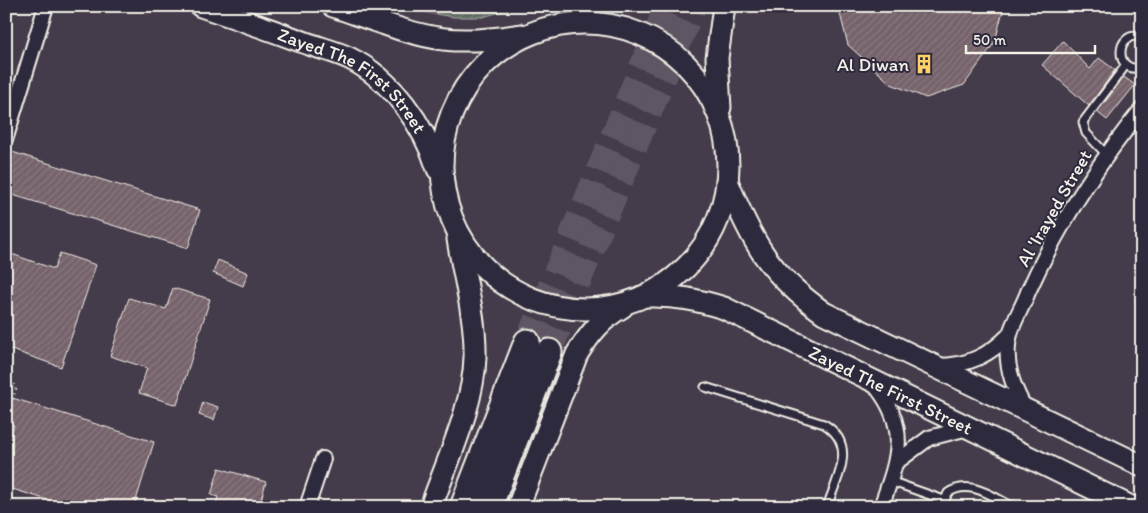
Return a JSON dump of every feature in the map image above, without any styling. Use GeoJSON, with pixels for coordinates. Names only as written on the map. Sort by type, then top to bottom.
{"type":"FeatureCollection","features":[{"type":"Feature","properties":{"kind":"highway"},"geometry":{"type":"LineString","coordinates":[[464,507],[538,347],[489,507]]}},
{"type":"Feature","properties":{"kind":"main road","name":"Zayed The First Street"},"geometry":{"type":"LineString","coordinates":[[202,6],[350,58],[376,76],[399,98],[418,123],[433,151],[442,181]]}},
{"type":"Feature","properties":{"kind":"main road"},"geometry":{"type":"LineString","coordinates":[[333,6],[412,32],[444,39],[476,40],[581,23],[614,26],[630,30],[660,44],[674,54],[697,77],[715,106],[728,157],[727,182],[718,217],[700,250],[670,281],[609,314],[591,332],[577,354],[518,507]]}},
{"type":"Feature","properties":{"kind":"main road"},"geometry":{"type":"LineString","coordinates":[[432,507],[468,400],[475,358],[474,333],[457,232],[446,202],[442,181],[443,144],[451,117],[463,92],[486,63],[501,51],[541,30],[595,6]]}},
{"type":"Feature","properties":{"kind":"main road"},"geometry":{"type":"LineString","coordinates":[[720,121],[717,58],[724,6]]}},
{"type":"Feature","properties":{"kind":"main road","name":"Zayed The First Street"},"geometry":{"type":"LineString","coordinates":[[727,182],[755,244],[774,270],[797,294],[824,313],[857,331],[1142,466]]}},
{"type":"Feature","properties":{"kind":"main road"},"geometry":{"type":"LineString","coordinates":[[457,232],[478,262],[506,286],[522,296],[557,307],[576,310],[613,307],[638,299]]}},
{"type":"Feature","properties":{"kind":"main road","name":"Zayed The First Street"},"geometry":{"type":"LineString","coordinates":[[638,299],[671,295],[698,300],[724,308],[873,383],[1131,507]]}},
{"type":"Feature","properties":{"kind":"street"},"geometry":{"type":"LineString","coordinates":[[6,137],[46,6]]}},
{"type":"Feature","properties":{"kind":"street","name":"Al 'Irayed Street"},"geometry":{"type":"LineString","coordinates":[[934,366],[968,363],[991,351],[1010,334],[1053,239],[1077,197],[1106,154],[1142,109]]}},
{"type":"Feature","properties":{"kind":"street","name":"Al 'Irayed Street"},"geometry":{"type":"LineString","coordinates":[[1010,334],[1010,374],[1019,399],[1026,410]]}},
{"type":"Feature","properties":{"kind":"street"},"geometry":{"type":"LineString","coordinates":[[873,383],[882,393],[895,419],[899,447],[898,461],[881,507]]}},
{"type":"Feature","properties":{"kind":"street"},"geometry":{"type":"LineString","coordinates":[[898,461],[929,438],[968,428]]}},
{"type":"Feature","properties":{"kind":"street"},"geometry":{"type":"LineString","coordinates":[[307,507],[323,459]]}},
{"type":"Feature","properties":{"kind":"lane"},"geometry":{"type":"LineString","coordinates":[[1142,37],[1132,36],[1122,43],[1120,55],[1126,65],[1131,68],[1142,67]]}},
{"type":"Feature","properties":{"kind":"lane"},"geometry":{"type":"LineString","coordinates":[[1106,154],[1086,132],[1084,122],[1126,65]]}},
{"type":"Feature","properties":{"kind":"lane"},"geometry":{"type":"LineString","coordinates":[[705,387],[824,424],[833,430],[840,438],[844,449],[827,507]]}},
{"type":"Feature","properties":{"kind":"lane"},"geometry":{"type":"LineString","coordinates":[[890,481],[943,503],[948,493],[963,486],[980,490],[1014,507]]}},
{"type":"Feature","properties":{"kind":"path"},"geometry":{"type":"LineString","coordinates":[[6,379],[12,380],[16,388],[6,420]]}},
{"type":"Feature","properties":{"kind":"green space"},"geometry":{"type":"Polygon","coordinates":[[[417,6],[520,6],[483,17],[454,17],[416,11],[417,6]]]}},
{"type":"Feature","properties":{"kind":"building","name":"Al Diwan"},"geometry":{"type":"Polygon","coordinates":[[[838,6],[1004,6],[995,42],[964,85],[926,98],[891,84],[848,45],[838,6]]]}},
{"type":"Feature","properties":{"kind":"building"},"geometry":{"type":"Polygon","coordinates":[[[1063,41],[1090,69],[1099,58],[1115,70],[1089,106],[1042,65],[1063,41]]]}},
{"type":"Feature","properties":{"kind":"building"},"geometry":{"type":"Polygon","coordinates":[[[1124,77],[1135,85],[1107,120],[1097,112],[1124,77]]]}},
{"type":"Feature","properties":{"kind":"building"},"geometry":{"type":"Polygon","coordinates":[[[12,152],[200,210],[188,248],[6,193],[6,171],[12,152]]]}},
{"type":"Feature","properties":{"kind":"building"},"geometry":{"type":"Polygon","coordinates":[[[6,252],[54,269],[60,253],[96,265],[61,367],[6,348],[6,252]]]}},
{"type":"Feature","properties":{"kind":"building"},"geometry":{"type":"Polygon","coordinates":[[[218,260],[248,273],[243,286],[213,273],[218,260]]]}},
{"type":"Feature","properties":{"kind":"building"},"geometry":{"type":"Polygon","coordinates":[[[173,288],[210,299],[177,405],[139,393],[147,368],[110,356],[129,298],[166,309],[173,288]]]}},
{"type":"Feature","properties":{"kind":"building"},"geometry":{"type":"Polygon","coordinates":[[[6,396],[154,442],[134,507],[70,507],[6,487],[6,448],[14,425],[6,423],[6,396]]]}},
{"type":"Feature","properties":{"kind":"building"},"geometry":{"type":"Polygon","coordinates":[[[203,402],[218,407],[214,420],[199,415],[203,402]]]}},
{"type":"Feature","properties":{"kind":"building"},"geometry":{"type":"Polygon","coordinates":[[[219,468],[266,482],[259,507],[215,507],[218,497],[211,495],[219,468]]]}},
{"type":"Feature","properties":{"kind":"tunnel"},"geometry":{"type":"LineString","coordinates":[[527,342],[667,6]]}},
{"type":"Feature","properties":{"kind":"tunnel"},"geometry":{"type":"LineString","coordinates":[[549,352],[694,6]]}},
{"type":"Feature","properties":{"kind":"place","name":"Al Diwan"},"geometry":{"type":"Point","coordinates":[924,64]}}]}
